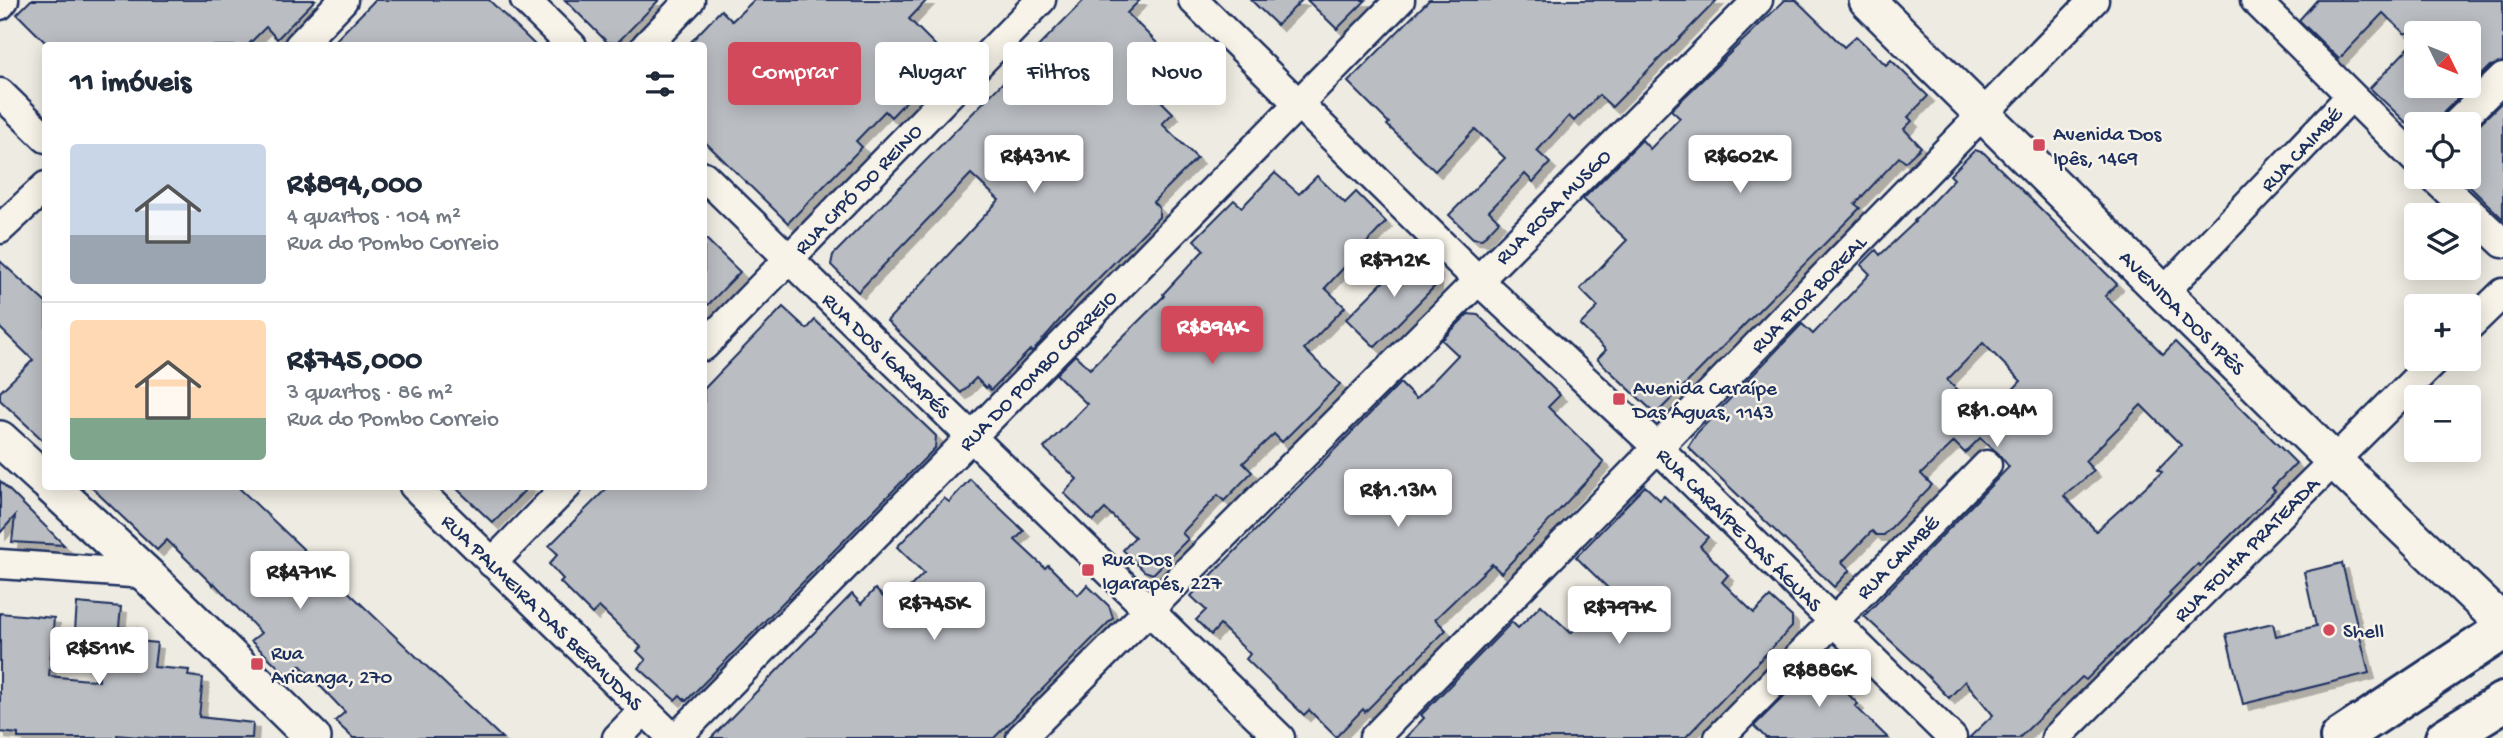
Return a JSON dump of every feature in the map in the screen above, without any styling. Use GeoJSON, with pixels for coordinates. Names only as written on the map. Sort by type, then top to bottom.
{"type":"FeatureCollection","features":[{"type":"Feature","properties":{"kind":"main road"},"geometry":{"type":"LineString","coordinates":[[2340,738],[2503,630]]}},
{"type":"Feature","properties":{"kind":"main road"},"geometry":{"type":"LineString","coordinates":[[2445,738],[2503,702]]}},
{"type":"Feature","properties":{"kind":"street"},"geometry":{"type":"LineString","coordinates":[[0,5],[4,0]]}},
{"type":"Feature","properties":{"kind":"street"},"geometry":{"type":"LineString","coordinates":[[303,42],[343,0]]}},
{"type":"Feature","properties":{"kind":"street"},"geometry":{"type":"LineString","coordinates":[[525,0],[568,42]]}},
{"type":"Feature","properties":{"kind":"street"},"geometry":{"type":"LineString","coordinates":[[650,42],[690,0]]}},
{"type":"Feature","properties":{"kind":"street","name":"RUA CIPÓ DO REINO"},"geometry":{"type":"LineString","coordinates":[[707,343],[1041,0]]}},
{"type":"Feature","properties":{"kind":"street","name":"RUA CARAÍPE DAS ÁGUAS"},"geometry":{"type":"LineString","coordinates":[[1194,0],[1478,280],[1658,448],[1952,738]]}},
{"type":"Feature","properties":{"kind":"street","name":"RUA DO POMBO CORREIO"},"geometry":{"type":"LineString","coordinates":[[675,738],[1400,0]]}},
{"type":"Feature","properties":{"kind":"street","name":"RUA ROSA MUSGO"},"geometry":{"type":"LineString","coordinates":[[1021,738],[1758,0]]}},
{"type":"Feature","properties":{"kind":"street","name":"AVENIDA DOS IPÊS"},"geometry":{"type":"LineString","coordinates":[[1867,0],[2333,460],[2503,623]]}},
{"type":"Feature","properties":{"kind":"street","name":"RUA FLOR BOREAL"},"geometry":{"type":"LineString","coordinates":[[1374,738],[2095,0]]}},
{"type":"Feature","properties":{"kind":"street"},"geometry":{"type":"LineString","coordinates":[[2255,0],[2404,149]]}},
{"type":"Feature","properties":{"kind":"street"},"geometry":{"type":"LineString","coordinates":[[2468,112],[2503,78]]}},
{"type":"Feature","properties":{"kind":"street"},"geometry":{"type":"LineString","coordinates":[[0,93],[42,134]]}},
{"type":"Feature","properties":{"kind":"street","name":"RUA CAIMBÉ"},"geometry":{"type":"LineString","coordinates":[[2164,292],[2350,97]]}},
{"type":"Feature","properties":{"kind":"street","name":"RUA DOS IGARAPÉS"},"geometry":{"type":"LineString","coordinates":[[707,179],[1280,738]]}},
{"type":"Feature","properties":{"kind":"street"},"geometry":{"type":"LineString","coordinates":[[2446,189],[2503,243]]}},
{"type":"Feature","properties":{"kind":"street"},"geometry":{"type":"LineString","coordinates":[[0,229],[42,190]]}},
{"type":"Feature","properties":{"kind":"street"},"geometry":{"type":"LineString","coordinates":[[2481,314],[2503,293]]}},
{"type":"Feature","properties":{"kind":"street","name":"RUA FOLHA PRATEADA"},"geometry":{"type":"LineString","coordinates":[[2056,738],[2424,371]]}},
{"type":"Feature","properties":{"kind":"street"},"geometry":{"type":"LineString","coordinates":[[0,439],[42,477]]}},
{"type":"Feature","properties":{"kind":"street","name":"RUA CAIMBÉ"},"geometry":{"type":"LineString","coordinates":[[1719,738],[1987,465]]}},
{"type":"Feature","properties":{"kind":"street"},"geometry":{"type":"LineString","coordinates":[[55,490],[146,574],[313,738]]}},
{"type":"Feature","properties":{"kind":"street","name":"RUA PALMEIRA DAS BERMUDAS"},"geometry":{"type":"LineString","coordinates":[[418,490],[675,738]]}},
{"type":"Feature","properties":{"kind":"street"},"geometry":{"type":"LineString","coordinates":[[492,563],[563,490]]}},
{"type":"Feature","properties":{"kind":"street"},"geometry":{"type":"LineString","coordinates":[[0,564],[146,574]]}},
{"type":"Feature","properties":{"kind":"street"},"geometry":{"type":"LineString","coordinates":[[617,738],[644,710]]}},
{"type":"Feature","properties":{"kind":"building"},"geometry":{"type":"Polygon","coordinates":[[[31,0],[315,0],[277,39],[266,27],[251,42],[45,42],[17,14],[31,0]]]}},
{"type":"Feature","properties":{"kind":"building"},"geometry":{"type":"Polygon","coordinates":[[[375,0],[489,0],[532,42],[334,42],[375,0]]]}},
{"type":"Feature","properties":{"kind":"building"},"geometry":{"type":"Polygon","coordinates":[[[565,0],[659,0],[618,42],[607,42],[565,0]]]}},
{"type":"Feature","properties":{"kind":"building"},"geometry":{"type":"Polygon","coordinates":[[[754,0],[927,0],[909,19],[932,42],[875,42],[875,105],[903,105],[891,117],[885,111],[856,141],[862,147],[788,223],[707,144],[707,42],[691,42],[721,10],[732,21],[754,0]]]}},
{"type":"Feature","properties":{"kind":"building"},"geometry":{"type":"Polygon","coordinates":[[[1084,0],[1140,0],[1127,13],[1156,42],[1127,42],[1127,105],[1165,105],[1173,113],[1162,124],[1197,158],[1153,202],[1159,208],[1159,217],[1077,300],[1032,352],[1030,350],[991,390],[976,378],[961,393],[887,321],[999,200],[971,174],[858,292],[831,265],[833,255],[981,105],[989,105],[989,97],[1003,82],[1003,105],[1113,105],[1113,42],[1043,42],[1084,0]]]}},
{"type":"Feature","properties":{"kind":"building"},"geometry":{"type":"Polygon","coordinates":[[[1251,0],[1302,0],[1277,25],[1251,0]]]}},
{"type":"Feature","properties":{"kind":"building"},"geometry":{"type":"Polygon","coordinates":[[[1307,0],[1366,0],[1337,29],[1307,0]]]}},
{"type":"Feature","properties":{"kind":"building"},"geometry":{"type":"Polygon","coordinates":[[[1429,0],[1717,0],[1612,107],[1599,95],[1574,121],[1569,116],[1537,151],[1550,163],[1533,182],[1525,174],[1489,211],[1499,221],[1482,239],[1473,238],[1449,215],[1505,158],[1475,129],[1435,171],[1387,125],[1389,123],[1348,82],[1429,0]]]}},
{"type":"Feature","properties":{"kind":"building"},"geometry":{"type":"Polygon","coordinates":[[[1785,0],[1796,0],[1844,47],[1856,36],[1886,65],[1891,60],[1928,96],[1908,117],[1912,121],[1904,129],[1921,147],[1905,162],[1899,157],[1855,204],[1860,208],[1656,414],[1597,359],[1606,350],[1580,325],[1598,307],[1580,289],[1627,240],[1583,199],[1642,140],[1650,149],[1680,118],[1671,110],[1785,0]]]}},
{"type":"Feature","properties":{"kind":"building"},"geometry":{"type":"Polygon","coordinates":[[[2317,0],[2503,0],[2503,62],[2491,66],[2482,75],[2482,21],[2404,21],[2404,33],[2383,13],[2339,59],[2299,20],[2317,0]]]}},
{"type":"Feature","properties":{"kind":"building"},"geometry":{"type":"Polygon","coordinates":[[[2404,53],[2404,98],[2458,98],[2444,112],[2404,112],[2404,120],[2370,88],[2404,53]]]}},
{"type":"Feature","properties":{"kind":"building"},"geometry":{"type":"Polygon","coordinates":[[[2503,101],[2503,219],[2472,189],[2481,189],[2481,122],[2503,101]]]}},
{"type":"Feature","properties":{"kind":"building"},"geometry":{"type":"Polygon","coordinates":[[[1975,150],[1984,153],[2117,284],[2105,296],[2163,354],[2175,342],[2296,463],[2272,488],[2275,491],[2169,593],[2171,595],[2086,680],[2082,677],[2019,738],[1969,738],[1993,715],[1965,681],[1949,698],[1864,616],[2009,467],[1998,453],[1980,438],[1965,453],[1954,442],[1921,474],[1932,485],[1884,535],[1876,535],[1872,531],[1842,562],[1850,570],[1834,587],[1688,447],[1697,433],[1802,324],[1813,334],[1870,274],[1861,265],[1876,250],[1880,255],[1915,222],[1954,179],[1950,175],[1975,150]],[[1983,343],[1947,380],[1956,389],[1953,392],[1983,421],[2021,381],[1983,343]],[[2141,405],[2085,461],[2094,471],[2064,496],[2096,531],[2162,472],[2158,469],[2181,445],[2141,405]]]}},
{"type":"Feature","properties":{"kind":"building"},"geometry":{"type":"Polygon","coordinates":[[[1275,173],[1299,194],[1317,176],[1345,203],[1356,192],[1386,222],[1325,288],[1345,307],[1304,349],[1340,384],[1282,442],[1274,434],[1243,463],[1252,472],[1224,501],[1218,495],[1182,533],[1188,539],[1153,574],[1144,571],[1123,550],[1135,537],[1105,509],[1093,521],[1064,493],[1077,479],[1044,448],[1087,404],[1056,374],[1075,355],[1090,369],[1164,296],[1204,250],[1194,240],[1234,200],[1242,207],[1275,173]]]}},
{"type":"Feature","properties":{"kind":"building"},"geometry":{"type":"Polygon","coordinates":[[[707,240],[740,272],[707,306],[707,240]]]}},
{"type":"Feature","properties":{"kind":"building"},"geometry":{"type":"Polygon","coordinates":[[[1415,250],[1436,270],[1436,285],[1375,347],[1346,319],[1415,250]]]}},
{"type":"Feature","properties":{"kind":"building"},"geometry":{"type":"Polygon","coordinates":[[[0,261],[42,299],[42,439],[0,400],[0,392],[33,360],[0,328],[0,261]]]}},
{"type":"Feature","properties":{"kind":"building"},"geometry":{"type":"Polygon","coordinates":[[[783,307],[807,329],[815,320],[936,436],[935,448],[686,701],[680,695],[675,700],[639,668],[646,660],[637,651],[641,647],[599,607],[592,614],[560,582],[563,579],[549,564],[558,554],[549,546],[605,490],[707,490],[707,386],[783,307]]]}},
{"type":"Feature","properties":{"kind":"building"},"geometry":{"type":"Polygon","coordinates":[[[1468,314],[1478,315],[1560,395],[1548,407],[1604,462],[1501,573],[1492,564],[1435,619],[1446,630],[1365,712],[1363,709],[1336,737],[1309,710],[1304,715],[1246,659],[1250,654],[1220,625],[1211,635],[1196,620],[1206,610],[1191,596],[1400,383],[1416,399],[1458,355],[1442,340],[1468,314]]]}},
{"type":"Feature","properties":{"kind":"building"},"geometry":{"type":"Polygon","coordinates":[[[970,479],[1024,531],[1015,540],[1045,568],[1048,565],[1078,595],[1087,585],[1109,606],[1113,618],[994,738],[711,738],[852,594],[861,604],[875,589],[892,605],[924,573],[897,547],[944,498],[949,502],[970,479]]]}},
{"type":"Feature","properties":{"kind":"building"},"geometry":{"type":"Polygon","coordinates":[[[0,481],[64,545],[12,542],[15,516],[0,533],[0,481]]]}},
{"type":"Feature","properties":{"kind":"building"},"geometry":{"type":"Polygon","coordinates":[[[1645,486],[1660,500],[1664,496],[1708,537],[1700,546],[1728,575],[1722,582],[1754,613],[1770,597],[1792,617],[1792,627],[1685,738],[1405,738],[1424,718],[1421,715],[1512,622],[1518,628],[1541,605],[1571,633],[1611,591],[1576,557],[1645,486]]]}},
{"type":"Feature","properties":{"kind":"building"},"geometry":{"type":"Polygon","coordinates":[[[94,490],[241,490],[502,738],[353,738],[335,721],[345,712],[300,665],[288,676],[251,641],[261,633],[214,583],[213,585],[167,540],[157,550],[94,490]]]}},
{"type":"Feature","properties":{"kind":"building"},"geometry":{"type":"Polygon","coordinates":[[[458,490],[525,490],[493,523],[458,490]]]}},
{"type":"Feature","properties":{"kind":"building","name":"Shell"},"geometry":{"type":"Polygon","coordinates":[[[2342,563],[2369,673],[2243,704],[2226,634],[2273,623],[2276,636],[2316,626],[2304,572],[2342,563]]]}},
{"type":"Feature","properties":{"kind":"building"},"geometry":{"type":"Polygon","coordinates":[[[77,603],[121,607],[119,627],[139,629],[138,641],[157,643],[154,667],[189,670],[188,676],[203,678],[199,717],[253,723],[252,738],[153,738],[117,735],[117,738],[18,738],[18,734],[0,732],[0,613],[54,618],[49,676],[99,681],[101,632],[75,630],[77,603]]]}},
{"type":"Feature","properties":{"kind":"building"},"geometry":{"type":"Polygon","coordinates":[[[1826,654],[1854,681],[1845,691],[1858,704],[1855,706],[1888,738],[1766,738],[1754,726],[1826,654]]]}},
{"type":"Feature","properties":{"kind":"place","name":"Avenida Dos Ipês, 1469"},"geometry":{"type":"Point","coordinates":[2039,145]}},
{"type":"Feature","properties":{"kind":"place","name":"Avenida Caraípe Das Águas, 1143"},"geometry":{"type":"Point","coordinates":[1619,399]}},
{"type":"Feature","properties":{"kind":"place","name":"Rua Dos Igarapés, 227"},"geometry":{"type":"Point","coordinates":[1088,570]}},
{"type":"Feature","properties":{"kind":"place","name":"Shell"},"geometry":{"type":"Point","coordinates":[2329,630]}},
{"type":"Feature","properties":{"kind":"place","name":"Rua Aricanga, 270"},"geometry":{"type":"Point","coordinates":[257,664]}}]}
